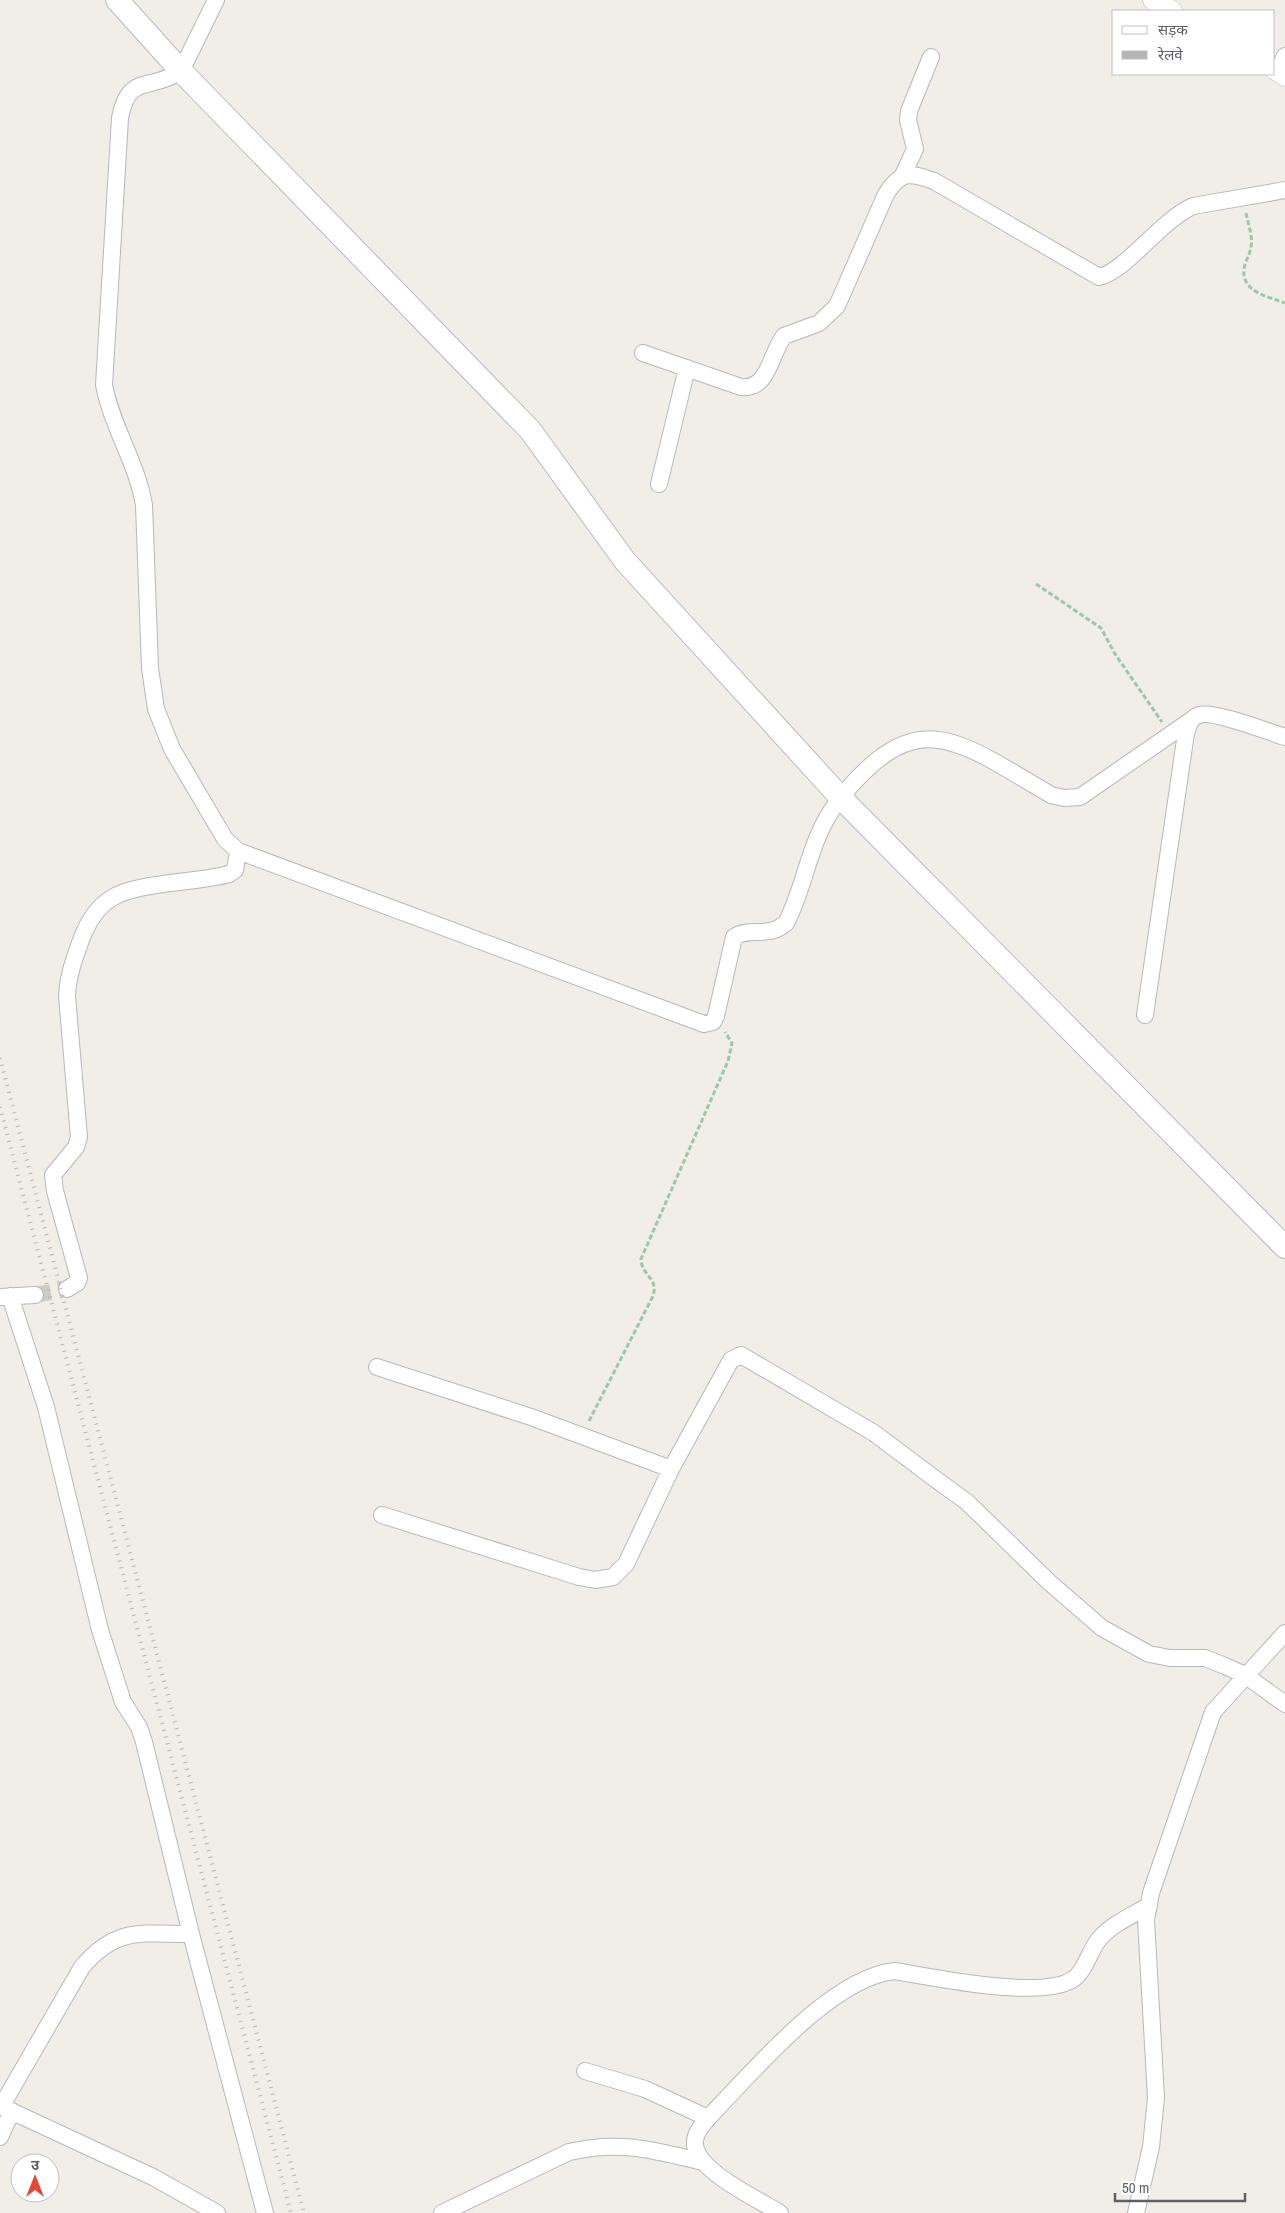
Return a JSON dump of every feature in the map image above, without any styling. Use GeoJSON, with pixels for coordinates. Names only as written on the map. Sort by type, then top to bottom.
{"type":"FeatureCollection","features":[{"type":"Feature","properties":{"kind":"main road"},"geometry":{"type":"LineString","coordinates":[[118,0],[181,71],[530,430],[625,561],[841,798],[1285,1246]]}},
{"type":"Feature","properties":{"kind":"street"},"geometry":{"type":"LineString","coordinates":[[216,0],[181,71],[170,78],[143,84],[130,90],[123,102],[120,118],[104,385],[112,416],[141,489],[144,505],[150,668],[156,709],[176,757],[225,839],[238,851],[704,1024],[713,1022],[734,937],[740,933],[763,933],[778,930],[786,923],[819,833],[828,814],[858,778],[882,755],[903,743],[922,738],[944,740],[964,746],[1051,795],[1064,798],[1080,797],[1200,714],[1214,715],[1285,737]]}},
{"type":"Feature","properties":{"kind":"street"},"geometry":{"type":"LineString","coordinates":[[1153,0],[1170,10]]}},
{"type":"Feature","properties":{"kind":"street"},"geometry":{"type":"LineString","coordinates":[[643,353],[741,387],[756,385],[762,380],[784,336],[819,323],[837,306],[886,194],[894,182],[903,175],[915,149],[908,120],[909,110],[931,57]]}},
{"type":"Feature","properties":{"kind":"street"},"geometry":{"type":"LineString","coordinates":[[903,175],[914,175],[934,180],[1099,277],[1113,271],[1166,222],[1182,211],[1193,206],[1285,190]]}},
{"type":"Feature","properties":{"kind":"street"},"geometry":{"type":"LineString","coordinates":[[659,484],[687,368]]}},
{"type":"Feature","properties":{"kind":"street"},"geometry":{"type":"LineString","coordinates":[[1145,1015],[1186,733],[1190,721]]}},
{"type":"Feature","properties":{"kind":"street"},"geometry":{"type":"LineString","coordinates":[[67,1289],[77,1283],[78,1278],[53,1183],[53,1175],[76,1147],[79,1137],[67,996],[70,970],[85,929],[96,911],[113,897],[136,889],[229,874],[235,870],[238,851]]}},
{"type":"Feature","properties":{"kind":"street"},"geometry":{"type":"LineString","coordinates":[[35,1295],[5,1297],[46,1407],[100,1630],[123,1702],[139,1727],[144,1742],[191,1934],[266,2213]]}},
{"type":"Feature","properties":{"kind":"street"},"geometry":{"type":"LineString","coordinates":[[382,1515],[579,1577],[603,1580],[613,1578],[626,1564],[671,1469],[731,1360],[738,1355],[744,1356],[874,1433],[967,1502],[1061,1593],[1102,1628],[1149,1654],[1170,1658],[1205,1658],[1245,1675],[1285,1704]]}},
{"type":"Feature","properties":{"kind":"street"},"geometry":{"type":"LineString","coordinates":[[377,1367],[582,1435],[671,1469]]}},
{"type":"Feature","properties":{"kind":"street"},"geometry":{"type":"LineString","coordinates":[[1136,2213],[1151,2147],[1156,2107],[1146,1920],[1148,1906],[1213,1712],[1245,1675],[1285,1634]]}},
{"type":"Feature","properties":{"kind":"street"},"geometry":{"type":"LineString","coordinates":[[780,2213],[715,2173],[703,2162],[695,2144],[696,2137],[708,2118],[812,2013],[870,1976],[895,1971],[1000,1988],[1066,1982],[1077,1977],[1082,1971],[1100,1937],[1148,1906]]}},
{"type":"Feature","properties":{"kind":"street"},"geometry":{"type":"LineString","coordinates":[[0,2137],[4,2108],[82,1967],[95,1952],[111,1940],[133,1934],[191,1934]]}},
{"type":"Feature","properties":{"kind":"street"},"geometry":{"type":"LineString","coordinates":[[585,2071],[645,2089],[708,2118]]}},
{"type":"Feature","properties":{"kind":"street"},"geometry":{"type":"LineString","coordinates":[[4,2108],[153,2177],[217,2213]]}},
{"type":"Feature","properties":{"kind":"street"},"geometry":{"type":"LineString","coordinates":[[442,2213],[569,2152],[587,2148],[608,2145],[629,2146],[703,2162]]}},
{"type":"Feature","properties":{"kind":"path"},"geometry":{"type":"LineString","coordinates":[[1242,198],[1251,238],[1244,277],[1250,288],[1285,303]]}},
{"type":"Feature","properties":{"kind":"path"},"geometry":{"type":"LineString","coordinates":[[1036,584],[1101,628],[1115,654],[1170,735]]}},
{"type":"Feature","properties":{"kind":"path"},"geometry":{"type":"LineString","coordinates":[[582,1435],[656,1289],[654,1282],[642,1269],[641,1259],[643,1251],[731,1050],[732,1043],[729,1036],[713,1022]]}},
{"type":"Feature","properties":{"kind":"tunnel"},"geometry":{"type":"LineString","coordinates":[[35,1295],[67,1289]]}},
{"type":"Feature","properties":{"kind":"railway"},"geometry":{"type":"LineString","coordinates":[[0,1058],[304,2213]]}},
{"type":"Feature","properties":{"kind":"railway"},"geometry":{"type":"LineString","coordinates":[[0,1107],[291,2213]]}}]}
